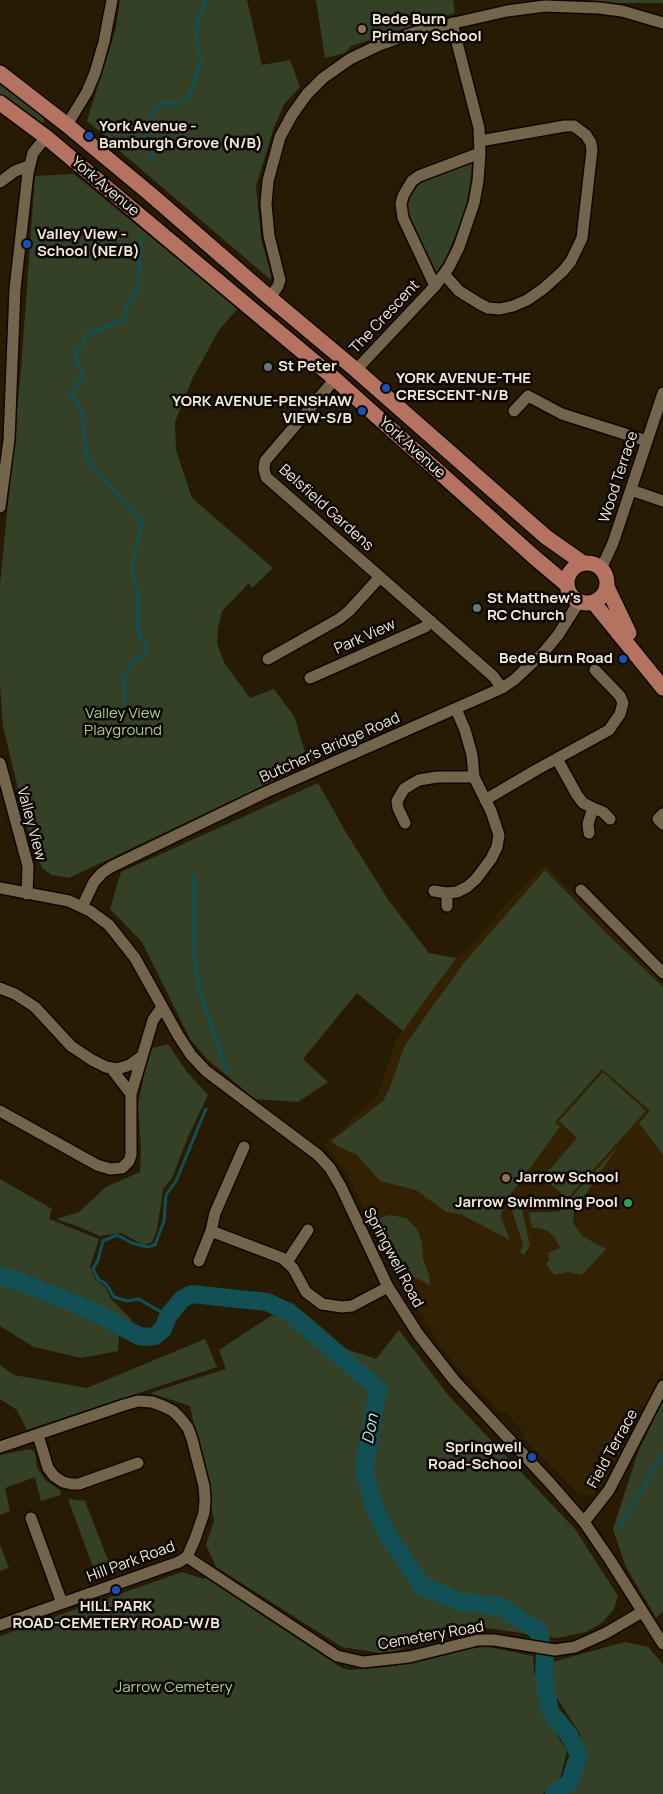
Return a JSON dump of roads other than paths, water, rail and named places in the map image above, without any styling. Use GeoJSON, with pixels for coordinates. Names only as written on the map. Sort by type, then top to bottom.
{"type":"FeatureCollection","features":[{"type":"Feature","properties":{"kind":"main road","name":"York Avenue"},"geometry":{"type":"LineString","coordinates":[[0,72],[163,205],[356,370],[546,537],[582,563]]}},
{"type":"Feature","properties":{"kind":"main road","name":"York Avenue"},"geometry":{"type":"LineString","coordinates":[[0,103],[46,137],[335,379],[566,584]]}},
{"type":"Feature","properties":{"kind":"main road"},"geometry":{"type":"LineString","coordinates":[[46,137],[67,125]]}},
{"type":"Feature","properties":{"kind":"main road"},"geometry":{"type":"LineString","coordinates":[[256,314],[270,298]]}},
{"type":"Feature","properties":{"kind":"main road"},"geometry":{"type":"LineString","coordinates":[[335,379],[356,370]]}},
{"type":"Feature","properties":{"kind":"main road"},"geometry":{"type":"LineString","coordinates":[[607,587],[600,599],[587,604],[573,599],[566,584],[571,570],[582,563],[590,563],[606,574],[607,587],[642,662]]}},
{"type":"Feature","properties":{"kind":"main road"},"geometry":{"type":"LineString","coordinates":[[594,602],[642,662],[661,682]]}},
{"type":"Feature","properties":{"kind":"street"},"geometry":{"type":"LineString","coordinates":[[67,125],[87,92],[95,73],[104,42],[112,0]]}},
{"type":"Feature","properties":{"kind":"street"},"geometry":{"type":"LineString","coordinates":[[270,298],[280,280],[267,230],[266,196],[273,160],[280,137],[292,115],[307,94],[323,78],[350,59],[379,45],[452,23],[507,11],[545,6],[572,6],[622,12],[663,23]]}},
{"type":"Feature","properties":{"kind":"street","name":"The Crescent"},"geometry":{"type":"LineString","coordinates":[[356,370],[435,286],[450,267],[472,210],[478,181],[480,141],[475,112],[452,23]]}},
{"type":"Feature","properties":{"kind":"street"},"geometry":{"type":"LineString","coordinates":[[444,274],[460,291],[488,308],[500,309],[513,306],[535,294],[563,271],[571,261],[582,238],[592,150],[591,142],[586,135],[574,126],[564,126],[480,141]]}},
{"type":"Feature","properties":{"kind":"street"},"geometry":{"type":"LineString","coordinates":[[0,507],[9,440],[15,289],[29,166],[33,153],[46,137]]}},
{"type":"Feature","properties":{"kind":"street","name":"The Crescent"},"geometry":{"type":"LineString","coordinates":[[435,286],[403,218],[401,204],[403,196],[412,182],[419,176],[480,153]]}},
{"type":"Feature","properties":{"kind":"street"},"geometry":{"type":"LineString","coordinates":[[0,182],[16,171],[29,166]]}},
{"type":"Feature","properties":{"kind":"street","name":"Belsfield Gardens"},"geometry":{"type":"LineString","coordinates":[[335,379],[265,462],[266,477],[493,676],[502,688]]}},
{"type":"Feature","properties":{"kind":"street","name":"Wood Terrace"},"geometry":{"type":"LineString","coordinates":[[601,569],[613,543],[647,441],[660,413],[663,393]]}},
{"type":"Feature","properties":{"kind":"street"},"geometry":{"type":"LineString","coordinates":[[514,411],[528,396],[562,414],[647,441]]}},
{"type":"Feature","properties":{"kind":"street"},"geometry":{"type":"LineString","coordinates":[[631,490],[663,501]]}},
{"type":"Feature","properties":{"kind":"street"},"geometry":{"type":"LineString","coordinates":[[268,659],[339,619],[349,611],[380,577]]}},
{"type":"Feature","properties":{"kind":"street","name":"Butcher's Bridge Road"},"geometry":{"type":"LineString","coordinates":[[82,907],[94,882],[111,867],[269,791],[502,688],[526,671],[544,652],[558,635],[579,602]]}},
{"type":"Feature","properties":{"kind":"street","name":"Park View"},"geometry":{"type":"LineString","coordinates":[[310,678],[425,627],[431,621]]}},
{"type":"Feature","properties":{"kind":"street"},"geometry":{"type":"LineString","coordinates":[[485,800],[609,730],[620,714],[623,703],[620,696],[595,670]]}},
{"type":"Feature","properties":{"kind":"street"},"geometry":{"type":"LineString","coordinates":[[434,891],[447,893],[467,888],[491,859],[497,847],[499,835],[497,825],[474,777],[472,755],[456,708]]}},
{"type":"Feature","properties":{"kind":"street"},"geometry":{"type":"LineString","coordinates":[[557,759],[577,795],[583,802],[603,812],[610,818]]}},
{"type":"Feature","properties":{"kind":"street","name":"Valley View"},"geometry":{"type":"LineString","coordinates":[[0,763],[28,866],[28,894]]}},
{"type":"Feature","properties":{"kind":"street"},"geometry":{"type":"LineString","coordinates":[[405,823],[398,804],[404,789],[419,780],[437,777],[474,777]]}},
{"type":"Feature","properties":{"kind":"street"},"geometry":{"type":"LineString","coordinates":[[385,805],[398,804]]}},
{"type":"Feature","properties":{"kind":"street"},"geometry":{"type":"LineString","coordinates":[[589,833],[588,824],[593,808]]}},
{"type":"Feature","properties":{"kind":"street"},"geometry":{"type":"LineString","coordinates":[[663,814],[658,819],[663,824]]}},
{"type":"Feature","properties":{"kind":"street","name":"Springwell Road"},"geometry":{"type":"LineString","coordinates":[[0,888],[69,901],[82,907],[109,925],[122,940],[142,970],[191,1055],[206,1071],[318,1155],[330,1168],[341,1186],[388,1286],[418,1334],[454,1380],[584,1522],[615,1567],[663,1644]]}},
{"type":"Feature","properties":{"kind":"street"},"geometry":{"type":"LineString","coordinates":[[581,890],[663,973]]}},
{"type":"Feature","properties":{"kind":"street"},"geometry":{"type":"LineString","coordinates":[[447,893],[447,906]]}},
{"type":"Feature","properties":{"kind":"street"},"geometry":{"type":"LineString","coordinates":[[0,988],[35,1007],[46,1017],[61,1037],[80,1053],[106,1068],[117,1069],[130,1065],[142,1056]]}},
{"type":"Feature","properties":{"kind":"street"},"geometry":{"type":"LineString","coordinates":[[0,1111],[93,1163],[105,1168],[122,1168],[129,1161],[131,1155],[131,1094],[153,1020],[162,1007]]}},
{"type":"Feature","properties":{"kind":"street"},"geometry":{"type":"LineString","coordinates":[[111,1068],[131,1094]]}},
{"type":"Feature","properties":{"kind":"street"},"geometry":{"type":"LineString","coordinates":[[199,1261],[211,1231],[215,1213],[244,1147]]}},
{"type":"Feature","properties":{"kind":"street"},"geometry":{"type":"LineString","coordinates":[[287,1262],[308,1230]]}},
{"type":"Feature","properties":{"kind":"street"},"geometry":{"type":"LineString","coordinates":[[211,1231],[273,1254],[287,1262],[293,1268],[306,1292],[322,1304],[342,1307],[352,1306],[388,1286]]}},
{"type":"Feature","properties":{"kind":"street","name":"Field Terrace"},"geometry":{"type":"LineString","coordinates":[[584,1522],[609,1490],[663,1386]]}},
{"type":"Feature","properties":{"kind":"street","name":"Hill Park Road"},"geometry":{"type":"LineString","coordinates":[[0,1447],[138,1401],[163,1406],[182,1418],[192,1439],[204,1486],[204,1512],[187,1557],[172,1565],[0,1625]]}},
{"type":"Feature","properties":{"kind":"street"},"geometry":{"type":"LineString","coordinates":[[38,1435],[48,1468],[62,1482],[79,1484],[138,1463]]}},
{"type":"Feature","properties":{"kind":"street"},"geometry":{"type":"LineString","coordinates":[[32,1518],[62,1603]]}},
{"type":"Feature","properties":{"kind":"street","name":"Cemetery Road"},"geometry":{"type":"LineString","coordinates":[[187,1557],[337,1656],[363,1662],[409,1657],[478,1640],[494,1640],[555,1650],[575,1647],[590,1641],[642,1612]]}},
{"type":"Feature","properties":{"kind":"waterway"},"geometry":{"type":"LineString","coordinates":[[152,160],[153,149],[144,138],[146,128],[158,105],[165,103],[179,104],[190,95],[201,60],[196,39],[198,20],[206,0]]}},
{"type":"Feature","properties":{"kind":"waterway"},"geometry":{"type":"LineString","coordinates":[[121,714],[125,704],[123,678],[136,659],[144,655],[147,647],[145,641],[140,638],[137,621],[138,596],[132,567],[142,522],[87,460],[82,414],[71,393],[84,375],[74,358],[87,334],[124,320],[128,305],[138,290],[141,237]]}},
{"type":"Feature","properties":{"kind":"waterway"},"geometry":{"type":"LineString","coordinates":[[193,875],[194,956],[200,992],[228,1073]]}},
{"type":"Feature","properties":{"kind":"waterway"},"geometry":{"type":"LineString","coordinates":[[168,1316],[139,1299],[127,1301],[114,1297],[106,1284],[98,1279],[93,1269],[98,1260],[103,1241],[117,1235],[132,1243],[147,1247],[155,1245],[164,1221],[166,1195],[176,1181],[206,1109]]}},
{"type":"Feature","properties":{"kind":"waterway","name":"Don"},"geometry":{"type":"LineString","coordinates":[[0,1276],[21,1282],[90,1310],[139,1336],[146,1337],[155,1336],[163,1329],[168,1316],[182,1299],[192,1294],[267,1302],[289,1312],[378,1389],[364,1469],[374,1506],[387,1534],[423,1587],[459,1601],[501,1607],[538,1631],[545,1654],[544,1677],[550,1712],[569,1735],[579,1754],[570,1782],[554,1794]]}},
{"type":"Feature","properties":{"kind":"waterway"},"geometry":{"type":"LineString","coordinates":[[619,1528],[663,1453]]}},
{"type":"Feature","properties":{"kind":"place","name":"Bede Burn Primary School"},"geometry":{"type":"Point","coordinates":[362,29]}},
{"type":"Feature","properties":{"kind":"place","name":"York Avenue - Bamburgh Grove (N/B)"},"geometry":{"type":"Point","coordinates":[89,136]}},
{"type":"Feature","properties":{"kind":"place","name":"Valley View - School (NE/B)"},"geometry":{"type":"Point","coordinates":[27,244]}},
{"type":"Feature","properties":{"kind":"place","name":"St Peter"},"geometry":{"type":"Point","coordinates":[268,367]}},
{"type":"Feature","properties":{"kind":"place","name":"YORK AVENUE-THE CRESCENT-N/B"},"geometry":{"type":"Point","coordinates":[386,388]}},
{"type":"Feature","properties":{"kind":"place","name":"YORK AVENUE-PENSHAW VIEW-S/B"},"geometry":{"type":"Point","coordinates":[362,411]}},
{"type":"Feature","properties":{"kind":"place","name":"St Matthew's RC Church"},"geometry":{"type":"Point","coordinates":[477,608]}},
{"type":"Feature","properties":{"kind":"place","name":"Bede Burn Road"},"geometry":{"type":"Point","coordinates":[623,659]}},
{"type":"Feature","properties":{"kind":"place","name":"Jarrow School"},"geometry":{"type":"Point","coordinates":[506,1178]}},
{"type":"Feature","properties":{"kind":"place","name":"Jarrow Swimming Pool"},"geometry":{"type":"Point","coordinates":[628,1203]}},
{"type":"Feature","properties":{"kind":"place","name":"Springwell Road-School"},"geometry":{"type":"Point","coordinates":[532,1457]}},
{"type":"Feature","properties":{"kind":"place","name":"HILL PARK ROAD-CEMETERY ROAD-W/B"},"geometry":{"type":"Point","coordinates":[116,1590]}},
{"type":"Feature","properties":{"kind":"park label","name":"Valley View Playground"},"geometry":{"type":"Point","coordinates":[123,722]}},
{"type":"Feature","properties":{"kind":"park label","name":"Jarrow Cemetery"},"geometry":{"type":"Point","coordinates":[174,1688]}}]}
